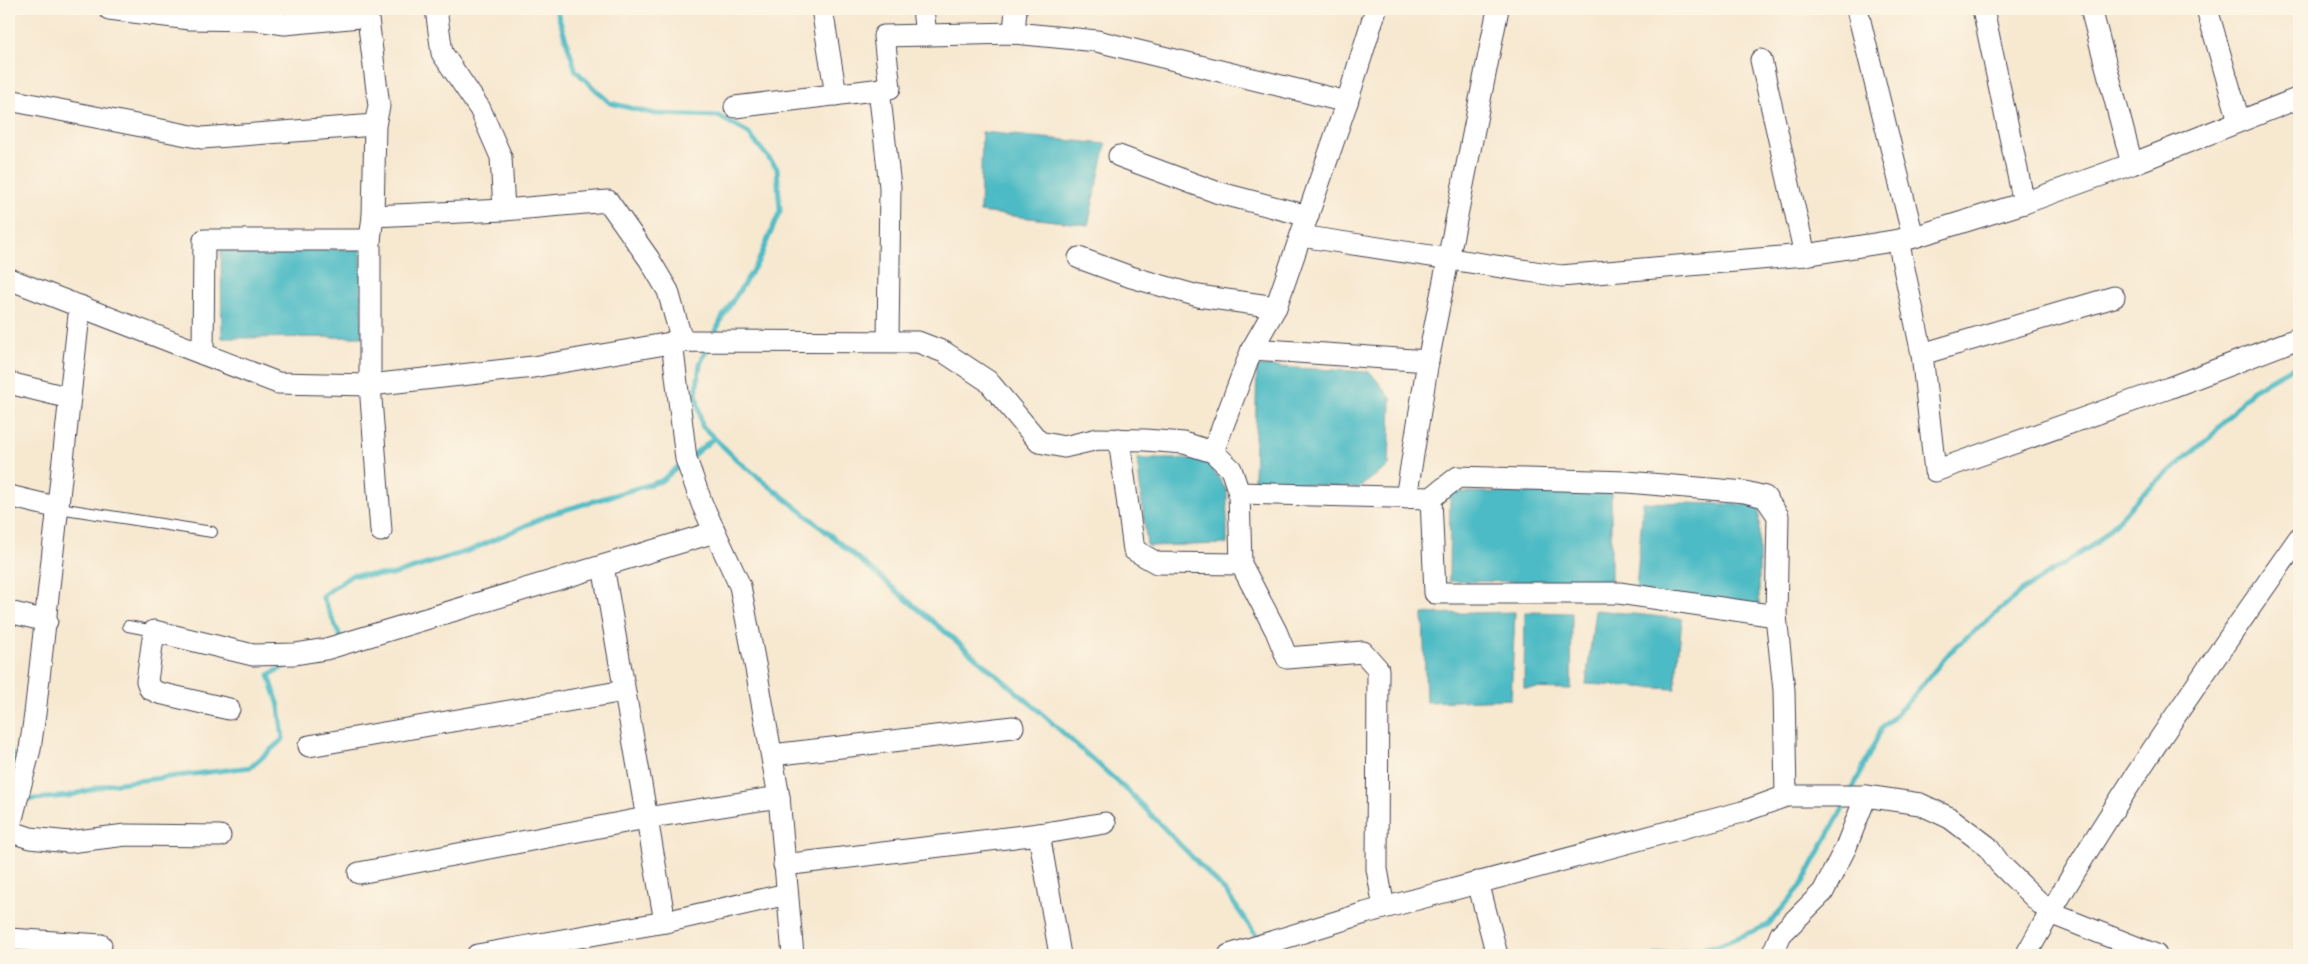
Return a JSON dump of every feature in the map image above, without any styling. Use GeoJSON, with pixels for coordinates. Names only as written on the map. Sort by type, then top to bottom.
{"type":"FeatureCollection","features":[{"type":"Feature","properties":{"kind":"street"},"geometry":{"type":"LineString","coordinates":[[109,9],[190,19],[257,20],[285,24],[365,17],[370,23],[379,106],[374,125],[373,216],[370,240],[370,386],[381,531]]}},
{"type":"Feature","properties":{"kind":"street"},"geometry":{"type":"LineString","coordinates":[[436,9],[442,53],[480,109],[501,157],[504,210]]}},
{"type":"Feature","properties":{"kind":"street"},"geometry":{"type":"LineString","coordinates":[[822,9],[836,94]]}},
{"type":"Feature","properties":{"kind":"street"},"geometry":{"type":"LineString","coordinates":[[923,9],[926,35]]}},
{"type":"Feature","properties":{"kind":"street"},"geometry":{"type":"LineString","coordinates":[[1014,33],[1016,9]]}},
{"type":"Feature","properties":{"kind":"street"},"geometry":{"type":"LineString","coordinates":[[1213,452],[1252,349],[1276,307],[1347,102],[1376,9]]}},
{"type":"Feature","properties":{"kind":"street"},"geometry":{"type":"LineString","coordinates":[[1406,498],[1428,361],[1498,9]]}},
{"type":"Feature","properties":{"kind":"street"},"geometry":{"type":"LineString","coordinates":[[1857,9],[1906,239],[1922,354],[1935,471],[2169,388],[2299,338]]}},
{"type":"Feature","properties":{"kind":"street"},"geometry":{"type":"LineString","coordinates":[[1983,9],[2024,203]]}},
{"type":"Feature","properties":{"kind":"street"},"geometry":{"type":"LineString","coordinates":[[2091,9],[2132,164]]}},
{"type":"Feature","properties":{"kind":"street"},"geometry":{"type":"LineString","coordinates":[[2207,9],[2239,121]]}},
{"type":"Feature","properties":{"kind":"street"},"geometry":{"type":"LineString","coordinates":[[735,107],[890,88],[884,36],[1014,33],[1097,41],[1347,102]]}},
{"type":"Feature","properties":{"kind":"street"},"geometry":{"type":"LineString","coordinates":[[1761,60],[1805,255]]}},
{"type":"Feature","properties":{"kind":"street"},"geometry":{"type":"LineString","coordinates":[[879,89],[890,187],[888,341]]}},
{"type":"Feature","properties":{"kind":"street"},"geometry":{"type":"LineString","coordinates":[[1119,156],[1304,226],[1448,259],[1561,276],[1805,255],[1906,239],[2024,203],[2132,164],[2299,98]]}},
{"type":"Feature","properties":{"kind":"street"},"geometry":{"type":"LineString","coordinates":[[9,100],[202,138],[374,125]]}},
{"type":"Feature","properties":{"kind":"street"},"geometry":{"type":"LineString","coordinates":[[373,216],[504,210],[608,201],[650,259],[668,291],[677,341],[686,459],[702,504],[740,586],[779,797],[792,954]]}},
{"type":"Feature","properties":{"kind":"street"},"geometry":{"type":"LineString","coordinates":[[203,354],[204,240],[370,240]]}},
{"type":"Feature","properties":{"kind":"street"},"geometry":{"type":"LineString","coordinates":[[1080,258],[1131,277],[1198,296],[1276,307]]}},
{"type":"Feature","properties":{"kind":"street"},"geometry":{"type":"LineString","coordinates":[[9,279],[278,383],[370,386],[533,367],[677,341],[918,342],[944,352],[988,381],[1039,442],[1064,447],[1098,439],[1184,442],[1213,452],[1231,469],[1239,493],[1241,564],[1276,631],[1287,658],[1363,652],[1378,669],[1377,869],[1384,908]]}},
{"type":"Feature","properties":{"kind":"street"},"geometry":{"type":"LineString","coordinates":[[1922,354],[2114,296]]}},
{"type":"Feature","properties":{"kind":"street"},"geometry":{"type":"LineString","coordinates":[[80,306],[47,621],[30,749],[9,830],[30,838],[69,842],[126,835],[220,836]]}},
{"type":"Feature","properties":{"kind":"street"},"geometry":{"type":"LineString","coordinates":[[1252,349],[1428,361]]}},
{"type":"Feature","properties":{"kind":"street"},"geometry":{"type":"LineString","coordinates":[[9,383],[70,398]]}},
{"type":"Feature","properties":{"kind":"street"},"geometry":{"type":"LineString","coordinates":[[1119,439],[1134,550],[1157,563],[1241,564]]}},
{"type":"Feature","properties":{"kind":"street"},"geometry":{"type":"LineString","coordinates":[[1239,493],[1431,498],[1458,477],[1628,482],[1745,492],[1765,497],[1778,516],[1776,616],[1784,690],[1786,796]]}},
{"type":"Feature","properties":{"kind":"street"},"geometry":{"type":"LineString","coordinates":[[9,496],[59,508]]}},
{"type":"Feature","properties":{"kind":"street"},"geometry":{"type":"LineString","coordinates":[[1431,498],[1435,593],[1619,593],[1776,616]]}},
{"type":"Feature","properties":{"kind":"street"},"geometry":{"type":"LineString","coordinates":[[229,709],[159,693],[150,689],[147,681],[154,631],[253,655],[295,654],[326,649],[715,532]]}},
{"type":"Feature","properties":{"kind":"street"},"geometry":{"type":"LineString","coordinates":[[2026,955],[2050,912],[2104,826],[2210,665],[2299,538]]}},
{"type":"Feature","properties":{"kind":"street"},"geometry":{"type":"LineString","coordinates":[[603,566],[665,922]]}},
{"type":"Feature","properties":{"kind":"street"},"geometry":{"type":"LineString","coordinates":[[9,612],[47,621]]}},
{"type":"Feature","properties":{"kind":"street"},"geometry":{"type":"LineString","coordinates":[[309,746],[624,691]]}},
{"type":"Feature","properties":{"kind":"street"},"geometry":{"type":"LineString","coordinates":[[772,755],[1013,727]]}},
{"type":"Feature","properties":{"kind":"street"},"geometry":{"type":"LineString","coordinates":[[1229,955],[1384,908],[1742,812],[1786,796],[1866,796],[1920,804],[1950,818],[1987,846],[2000,864],[2050,912],[2156,955]]}},
{"type":"Feature","properties":{"kind":"street"},"geometry":{"type":"LineString","coordinates":[[1772,955],[1781,934],[1822,892],[1846,847],[1866,796]]}},
{"type":"Feature","properties":{"kind":"street"},"geometry":{"type":"LineString","coordinates":[[359,872],[646,818],[779,797]]}},
{"type":"Feature","properties":{"kind":"street"},"geometry":{"type":"LineString","coordinates":[[784,864],[1039,834],[1105,823]]}},
{"type":"Feature","properties":{"kind":"street"},"geometry":{"type":"LineString","coordinates":[[1039,834],[1060,955]]}},
{"type":"Feature","properties":{"kind":"street"},"geometry":{"type":"LineString","coordinates":[[1478,882],[1497,955]]}},
{"type":"Feature","properties":{"kind":"street"},"geometry":{"type":"LineString","coordinates":[[485,954],[665,922],[787,894]]}},
{"type":"Feature","properties":{"kind":"street"},"geometry":{"type":"LineString","coordinates":[[9,939],[101,945]]}},
{"type":"Feature","properties":{"kind":"lane"},"geometry":{"type":"LineString","coordinates":[[59,508],[212,532]]}},
{"type":"Feature","properties":{"kind":"lane"},"geometry":{"type":"LineString","coordinates":[[128,626],[154,631]]}},
{"type":"Feature","properties":{"kind":"water"},"geometry":{"type":"Polygon","coordinates":[[[982,132],[1106,144],[1088,225],[980,212],[982,132]]]}},
{"type":"Feature","properties":{"kind":"water"},"geometry":{"type":"Polygon","coordinates":[[[361,249],[362,337],[222,338],[221,250],[361,249]]]}},
{"type":"Feature","properties":{"kind":"water"},"geometry":{"type":"Polygon","coordinates":[[[1257,366],[1370,372],[1391,398],[1389,466],[1358,488],[1254,480],[1257,366]]]}},
{"type":"Feature","properties":{"kind":"water"},"geometry":{"type":"Polygon","coordinates":[[[1137,459],[1206,459],[1227,491],[1227,544],[1147,546],[1137,459]]]}},
{"type":"Feature","properties":{"kind":"water"},"geometry":{"type":"Polygon","coordinates":[[[1450,492],[1611,493],[1611,583],[1449,581],[1450,492]]]}},
{"type":"Feature","properties":{"kind":"water"},"geometry":{"type":"Polygon","coordinates":[[[1643,502],[1759,505],[1759,608],[1636,590],[1643,502]]]}},
{"type":"Feature","properties":{"kind":"water"},"geometry":{"type":"Polygon","coordinates":[[[1595,610],[1682,619],[1675,689],[1586,684],[1595,610]]]}},
{"type":"Feature","properties":{"kind":"water"},"geometry":{"type":"Polygon","coordinates":[[[1515,612],[1511,699],[1426,702],[1423,614],[1515,612]]]}},
{"type":"Feature","properties":{"kind":"water"},"geometry":{"type":"Polygon","coordinates":[[[1525,612],[1572,613],[1571,689],[1524,688],[1525,612]]]}},
{"type":"Feature","properties":{"kind":"waterway"},"geometry":{"type":"LineString","coordinates":[[556,9],[576,71],[610,103],[655,114],[718,116],[747,132],[777,168],[780,211],[758,262],[723,316],[713,337]]}},
{"type":"Feature","properties":{"kind":"waterway"},"geometry":{"type":"LineString","coordinates":[[708,346],[700,364],[696,394],[702,426],[738,461],[811,519],[1031,704],[1129,792],[1226,892],[1260,941]]}},
{"type":"Feature","properties":{"kind":"waterway"},"geometry":{"type":"LineString","coordinates":[[1852,790],[1882,728],[1909,701],[1950,652],[2023,590],[2096,543],[2143,494],[2210,437],[2252,390],[2299,364]]}},
{"type":"Feature","properties":{"kind":"waterway"},"geometry":{"type":"LineString","coordinates":[[692,456],[714,438]]}},
{"type":"Feature","properties":{"kind":"waterway"},"geometry":{"type":"LineString","coordinates":[[342,640],[322,596],[352,575],[392,575],[471,550],[551,514],[661,481],[683,463]]}},
{"type":"Feature","properties":{"kind":"waterway"},"geometry":{"type":"LineString","coordinates":[[298,663],[324,664],[331,656]]}},
{"type":"Feature","properties":{"kind":"waterway"},"geometry":{"type":"LineString","coordinates":[[23,800],[68,796],[111,784],[251,767],[283,739],[279,706],[269,675],[290,663]]}},
{"type":"Feature","properties":{"kind":"waterway"},"geometry":{"type":"LineString","coordinates":[[9,750],[18,761],[9,779]]}},
{"type":"Feature","properties":{"kind":"waterway"},"geometry":{"type":"LineString","coordinates":[[1656,955],[1717,946],[1768,925],[1801,886],[1846,802]]}}]}
